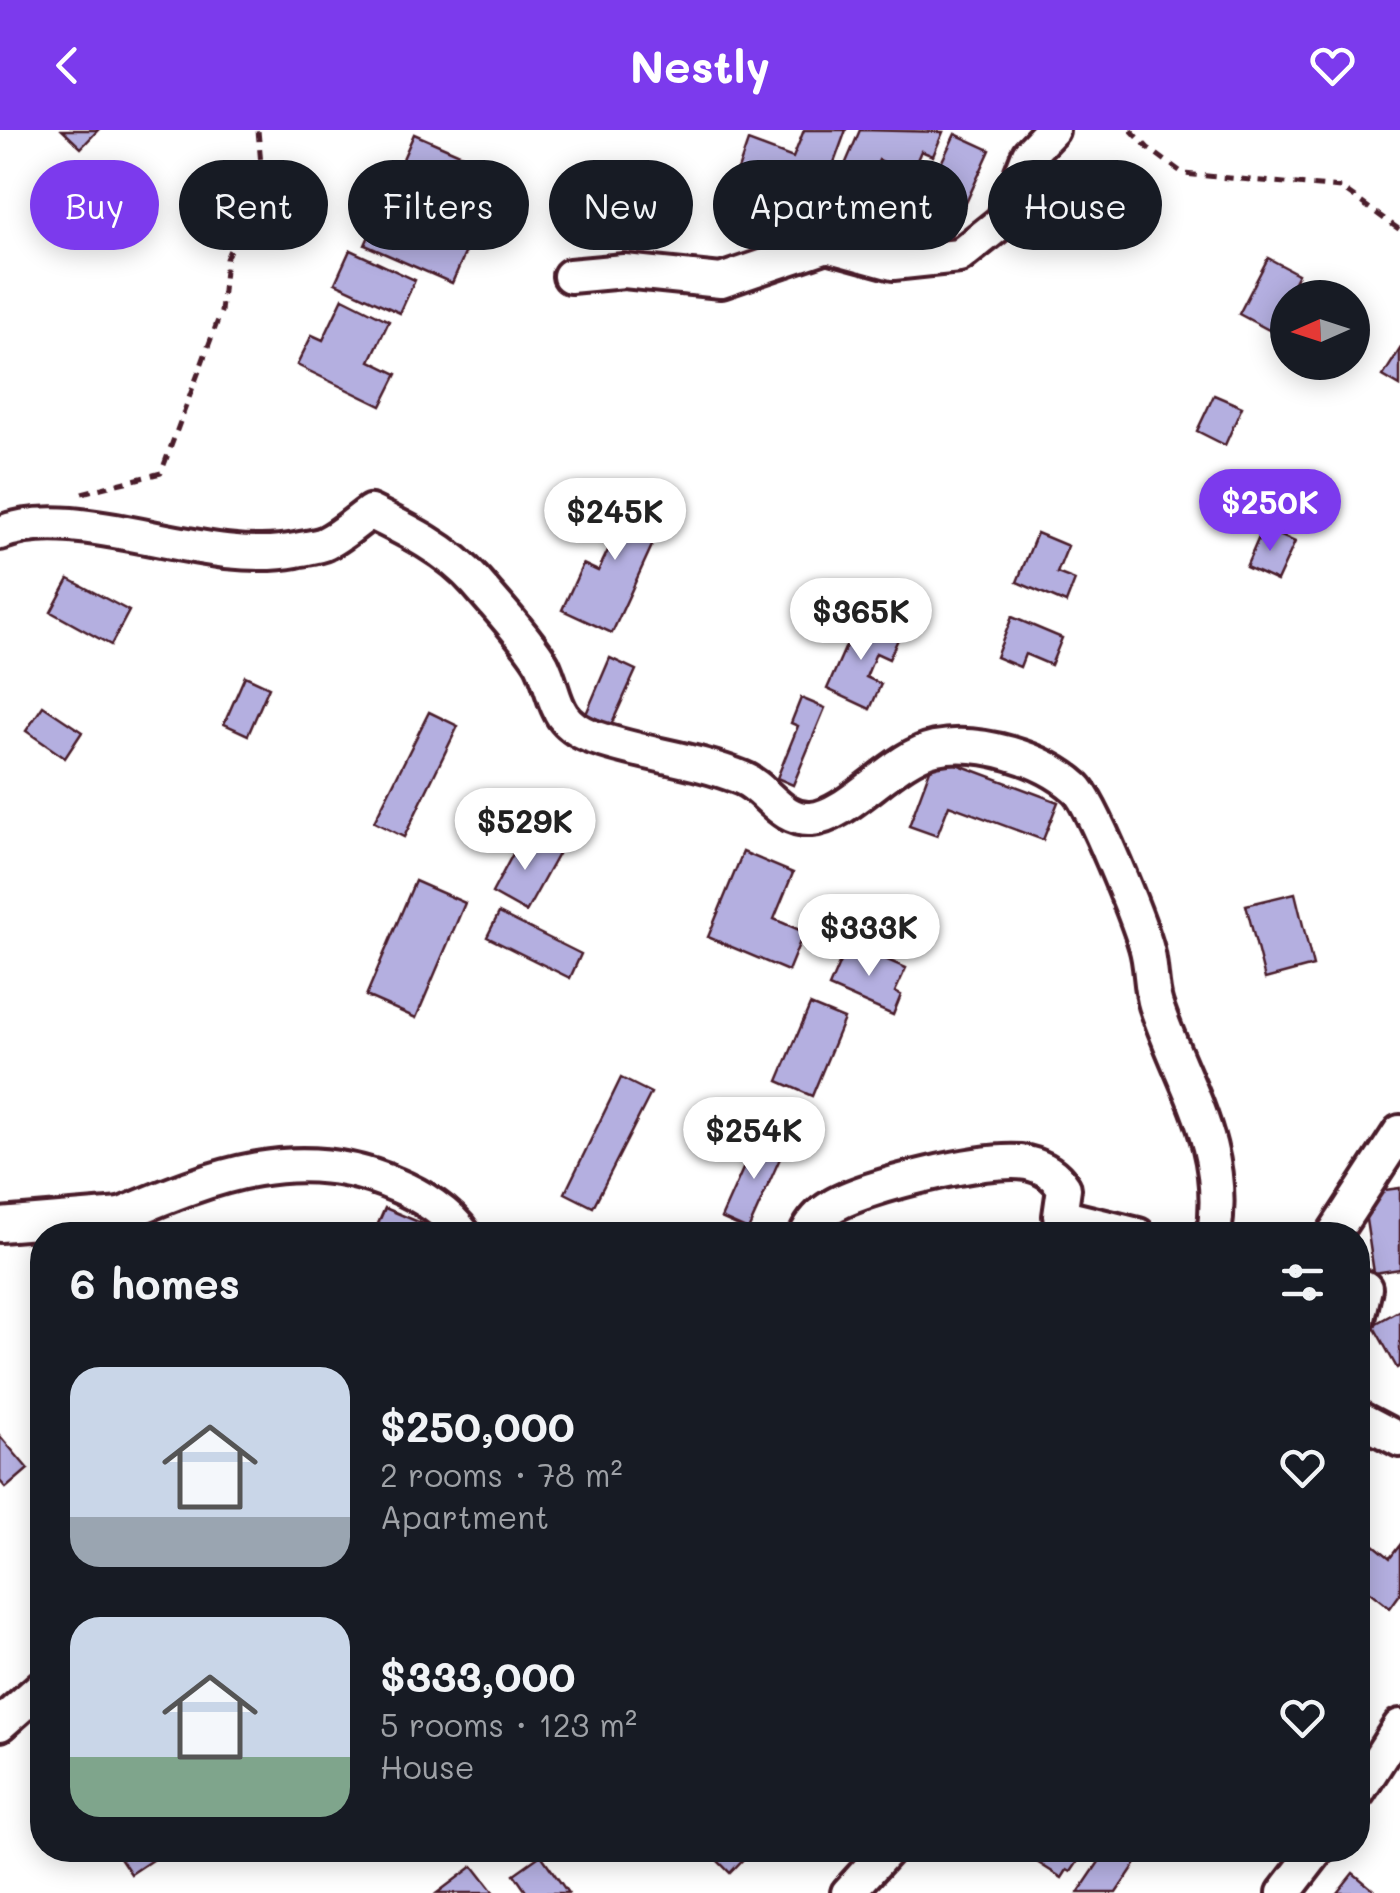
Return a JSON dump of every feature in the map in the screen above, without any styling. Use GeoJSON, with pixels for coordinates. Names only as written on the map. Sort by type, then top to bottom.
{"type":"FeatureCollection","features":[{"type":"Feature","properties":{"kind":"street"},"geometry":{"type":"LineString","coordinates":[[570,276],[624,271],[720,281],[827,246],[893,263],[960,256],[1003,220],[1029,154],[1052,130]]}},
{"type":"Feature","properties":{"kind":"street"},"geometry":{"type":"LineString","coordinates":[[0,532],[21,524],[86,527],[196,548],[271,554],[325,544],[370,512],[418,535],[473,578],[541,663],[561,718],[588,735],[687,759],[747,779],[788,814],[813,819],[849,802],[902,762],[935,748],[992,748],[1044,766],[1079,790],[1128,896],[1148,950],[1155,1002],[1212,1146],[1219,1202],[1216,1222]]}},
{"type":"Feature","properties":{"kind":"street"},"geometry":{"type":"LineString","coordinates":[[1341,1222],[1400,1132]]}},
{"type":"Feature","properties":{"kind":"street"},"geometry":{"type":"LineString","coordinates":[[135,1222],[199,1182],[305,1162],[366,1171],[418,1194],[449,1222]]}},
{"type":"Feature","properties":{"kind":"street"},"geometry":{"type":"LineString","coordinates":[[813,1222],[834,1205],[892,1183],[957,1168],[1025,1163],[1054,1174],[1064,1188],[1060,1216],[1085,1222]]}},
{"type":"Feature","properties":{"kind":"street"},"geometry":{"type":"LineString","coordinates":[[0,1225],[30,1225]]}},
{"type":"Feature","properties":{"kind":"street"},"geometry":{"type":"LineString","coordinates":[[1370,1424],[1400,1440]]}},
{"type":"Feature","properties":{"kind":"street"},"geometry":{"type":"LineString","coordinates":[[0,1724],[30,1698]]}},
{"type":"Feature","properties":{"kind":"street"},"geometry":{"type":"LineString","coordinates":[[1370,1773],[1400,1726]]}},
{"type":"Feature","properties":{"kind":"street"},"geometry":{"type":"LineString","coordinates":[[848,1893],[875,1862]]}},
{"type":"Feature","properties":{"kind":"street"},"geometry":{"type":"LineString","coordinates":[[1284,1893],[1307,1862]]}},
{"type":"Feature","properties":{"kind":"path"},"geometry":{"type":"LineString","coordinates":[[70,496],[160,472],[221,312],[226,259],[262,176],[258,130]]}},
{"type":"Feature","properties":{"kind":"path"},"geometry":{"type":"LineString","coordinates":[[1130,130],[1184,174],[1341,188],[1400,230]]}},
{"type":"Feature","properties":{"kind":"building"},"geometry":{"type":"Polygon","coordinates":[[[62,130],[98,130],[81,148],[62,130]]]}},
{"type":"Feature","properties":{"kind":"building"},"geometry":{"type":"Polygon","coordinates":[[[804,130],[846,130],[835,160],[741,160],[748,141],[793,158],[804,130]]]}},
{"type":"Feature","properties":{"kind":"building"},"geometry":{"type":"Polygon","coordinates":[[[860,130],[943,132],[933,156],[921,151],[917,160],[847,160],[860,130]]]}},
{"type":"Feature","properties":{"kind":"building"},"geometry":{"type":"Polygon","coordinates":[[[414,134],[474,160],[403,160],[414,134]]]}},
{"type":"Feature","properties":{"kind":"building"},"geometry":{"type":"Polygon","coordinates":[[[955,134],[990,150],[968,198],[968,160],[943,160],[955,134]]]}},
{"type":"Feature","properties":{"kind":"building"},"geometry":{"type":"Polygon","coordinates":[[[350,250],[415,280],[400,313],[335,283],[350,250]]]}},
{"type":"Feature","properties":{"kind":"building"},"geometry":{"type":"Polygon","coordinates":[[[376,250],[467,250],[452,283],[376,250]]]}},
{"type":"Feature","properties":{"kind":"building"},"geometry":{"type":"Polygon","coordinates":[[[918,250],[945,250],[940,260],[918,250]]]}},
{"type":"Feature","properties":{"kind":"building"},"geometry":{"type":"Polygon","coordinates":[[[1268,258],[1298,274],[1295,280],[1270,280],[1269,330],[1239,314],[1268,258]]]}},
{"type":"Feature","properties":{"kind":"building"},"geometry":{"type":"Polygon","coordinates":[[[343,298],[389,321],[370,361],[397,374],[381,406],[297,365],[312,335],[323,340],[343,298]]]}},
{"type":"Feature","properties":{"kind":"building"},"geometry":{"type":"Polygon","coordinates":[[[1400,349],[1400,386],[1383,376],[1400,349]]]}},
{"type":"Feature","properties":{"kind":"building"},"geometry":{"type":"Polygon","coordinates":[[[1214,395],[1242,407],[1225,445],[1197,431],[1214,395]]]}},
{"type":"Feature","properties":{"kind":"building"},"geometry":{"type":"Polygon","coordinates":[[[606,489],[665,517],[612,633],[562,610],[583,564],[598,571],[612,542],[603,538],[612,519],[596,511],[606,489]]]}},
{"type":"Feature","properties":{"kind":"building"},"geometry":{"type":"Polygon","coordinates":[[[1263,528],[1295,542],[1277,581],[1246,567],[1263,528]]]}},
{"type":"Feature","properties":{"kind":"building"},"geometry":{"type":"Polygon","coordinates":[[[1037,533],[1068,546],[1057,573],[1075,580],[1066,603],[1017,582],[1037,533]]]}},
{"type":"Feature","properties":{"kind":"building"},"geometry":{"type":"Polygon","coordinates":[[[69,579],[129,611],[111,645],[51,612],[69,579]]]}},
{"type":"Feature","properties":{"kind":"building"},"geometry":{"type":"Polygon","coordinates":[[[1012,617],[1062,638],[1051,665],[1025,654],[1020,667],[996,657],[1012,617]]]}},
{"type":"Feature","properties":{"kind":"building"},"geometry":{"type":"Polygon","coordinates":[[[858,619],[899,637],[889,659],[876,653],[866,677],[881,684],[870,709],[827,689],[858,619]]]}},
{"type":"Feature","properties":{"kind":"building"},"geometry":{"type":"Polygon","coordinates":[[[610,658],[636,670],[611,725],[586,714],[610,658]]]}},
{"type":"Feature","properties":{"kind":"building"},"geometry":{"type":"Polygon","coordinates":[[[245,676],[269,687],[248,735],[224,724],[245,676]]]}},
{"type":"Feature","properties":{"kind":"building"},"geometry":{"type":"Polygon","coordinates":[[[801,698],[825,708],[793,785],[777,778],[798,726],[791,723],[801,698]]]}},
{"type":"Feature","properties":{"kind":"building"},"geometry":{"type":"Polygon","coordinates":[[[43,706],[82,732],[65,758],[26,731],[43,706]]]}},
{"type":"Feature","properties":{"kind":"building"},"geometry":{"type":"Polygon","coordinates":[[[429,712],[458,726],[404,837],[374,822],[429,712]]]}},
{"type":"Feature","properties":{"kind":"building"},"geometry":{"type":"Polygon","coordinates":[[[935,756],[1058,802],[1043,840],[949,805],[937,836],[909,826],[935,756]]]}},
{"type":"Feature","properties":{"kind":"building"},"geometry":{"type":"Polygon","coordinates":[[[523,835],[558,854],[526,912],[492,893],[523,835]]]}},
{"type":"Feature","properties":{"kind":"building"},"geometry":{"type":"Polygon","coordinates":[[[743,852],[793,873],[774,919],[804,932],[788,971],[708,937],[743,852]]]}},
{"type":"Feature","properties":{"kind":"building"},"geometry":{"type":"Polygon","coordinates":[[[415,881],[465,903],[416,1018],[366,996],[415,881]]]}},
{"type":"Feature","properties":{"kind":"building"},"geometry":{"type":"Polygon","coordinates":[[[1295,893],[1313,966],[1265,979],[1246,905],[1295,893]]]}},
{"type":"Feature","properties":{"kind":"building"},"geometry":{"type":"Polygon","coordinates":[[[499,913],[581,954],[570,978],[487,937],[499,913]]]}},
{"type":"Feature","properties":{"kind":"building"},"geometry":{"type":"Polygon","coordinates":[[[848,943],[906,968],[895,992],[901,995],[893,1015],[829,987],[848,943]]]}},
{"type":"Feature","properties":{"kind":"building"},"geometry":{"type":"Polygon","coordinates":[[[810,1005],[844,1019],[812,1096],[778,1081],[810,1005]]]}},
{"type":"Feature","properties":{"kind":"building"},"geometry":{"type":"Polygon","coordinates":[[[621,1078],[651,1093],[593,1207],[565,1193],[621,1078]]]}},
{"type":"Feature","properties":{"kind":"building"},"geometry":{"type":"Polygon","coordinates":[[[759,1133],[786,1145],[752,1222],[721,1218],[759,1133]]]}},
{"type":"Feature","properties":{"kind":"building"},"geometry":{"type":"Polygon","coordinates":[[[1400,1188],[1400,1269],[1374,1273],[1370,1222],[1366,1222],[1362,1193],[1400,1188]]]}},
{"type":"Feature","properties":{"kind":"building"},"geometry":{"type":"Polygon","coordinates":[[[385,1208],[418,1222],[379,1222],[385,1208]]]}},
{"type":"Feature","properties":{"kind":"building"},"geometry":{"type":"Polygon","coordinates":[[[1400,1310],[1400,1366],[1397,1368],[1373,1325],[1400,1310]]]}},
{"type":"Feature","properties":{"kind":"building"},"geometry":{"type":"Polygon","coordinates":[[[0,1436],[28,1469],[6,1488],[0,1481],[0,1436]]]}},
{"type":"Feature","properties":{"kind":"building"},"geometry":{"type":"Polygon","coordinates":[[[1370,1542],[1390,1558],[1400,1545],[1400,1594],[1390,1608],[1370,1592],[1370,1542]]]}},
{"type":"Feature","properties":{"kind":"building"},"geometry":{"type":"Polygon","coordinates":[[[123,1862],[149,1862],[131,1874],[123,1862]]]}},
{"type":"Feature","properties":{"kind":"building"},"geometry":{"type":"Polygon","coordinates":[[[531,1862],[546,1862],[568,1893],[527,1893],[514,1874],[531,1862]]]}},
{"type":"Feature","properties":{"kind":"building"},"geometry":{"type":"Polygon","coordinates":[[[719,1862],[741,1862],[730,1873],[719,1862]]]}},
{"type":"Feature","properties":{"kind":"building"},"geometry":{"type":"Polygon","coordinates":[[[1037,1862],[1078,1862],[1062,1878],[1037,1862]]]}},
{"type":"Feature","properties":{"kind":"building"},"geometry":{"type":"Polygon","coordinates":[[[1099,1862],[1137,1862],[1116,1893],[1078,1893],[1099,1862]]]}},
{"type":"Feature","properties":{"kind":"building"},"geometry":{"type":"Polygon","coordinates":[[[473,1866],[494,1893],[437,1893],[473,1866]]]}},
{"type":"Feature","properties":{"kind":"building"},"geometry":{"type":"Polygon","coordinates":[[[1353,1873],[1376,1892],[1376,1893],[1337,1893],[1353,1873]]]}}]}
